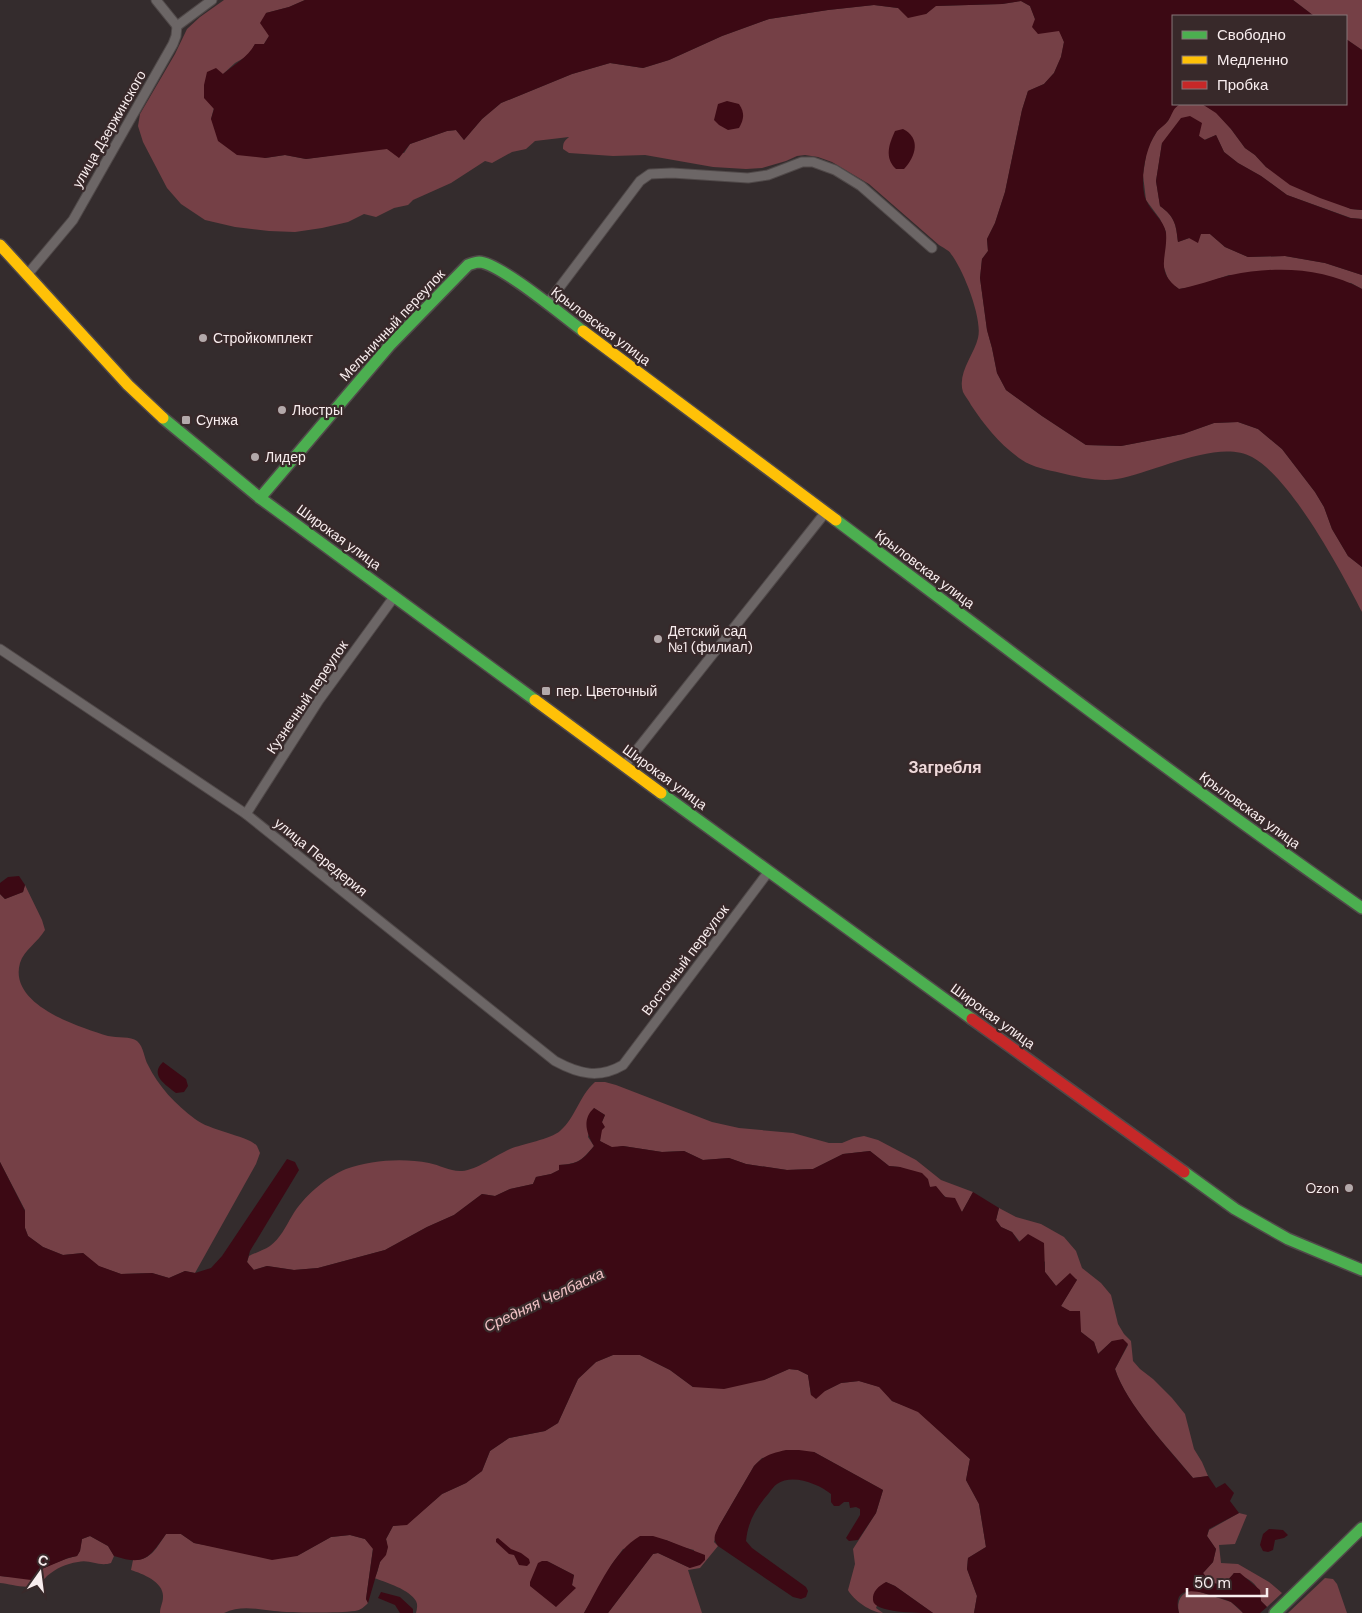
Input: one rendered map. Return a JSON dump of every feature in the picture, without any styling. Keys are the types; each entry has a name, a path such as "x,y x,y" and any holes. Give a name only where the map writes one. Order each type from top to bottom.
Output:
{"street":[{"path":"156,0 177,26 212,0"},
{"name":"улица Дзержинского","path":"27,275 73,220 173,44 177,26"},
{"path":"547,304 640,182 650,174 672,173 748,178 768,175 802,162 813,162 835,170 861,186 932,248"},
{"name":"Широкая улица","path":"0,245 153,410 260,498 624,766 1235,1209 1288,1239 1362,1270"},
{"name":"Крыловская улица","path":"468,266 479,262 500,270 1299,864 1362,908"},
{"name":"Мельничный переулок","path":"260,498 390,345 468,266"},
{"path":"624,766 825,513"},
{"name":"Кузнечный переулок","path":"246,814 319,700 394,596"},
{"name":"улица Передерия","path":"0,649 246,814 556,1061 567,1067 591,1074 611,1072 623,1065"},
{"name":"Восточный переулок","path":"623,1065 769,871"},
{"path":"1279,1609 1362,1528"}],"shaded area":[{"path":"224,0 305,0 289,7 266,13 269,36 264,44 255,44 249,55 235,63 223,74 211,119 265,158 285,155 306,159 378,149 404,153 410,144 447,131 456,130 464,140 482,119 501,103 572,74 610,63 643,68 669,60 722,36 769,19 874,5 926,14 935,6 1002,4 1021,1 1030,6 1035,19 1060,31 1064,42 1061,57 1054,73 1044,84 1028,91 1022,110 1005,192 995,223 987,239 988,251 982,259 980,278 987,330 997,373 1006,390 1086,445 1121,446 1183,434 1214,423 1238,422 1258,429 1282,449 1315,492 1324,507 1332,529 1348,556 1362,567 1362,612 1328,550 1298,504 1283,484 1267,468 1252,457 1238,452 1204,454 1132,476 1103,480 1040,468 1014,454 987,428 963,392 962,378 976,344 979,330 971,294 956,261 949,251 939,245 869,184 832,162 818,157 797,156 762,168 713,167 645,155 613,156 569,153 563,149 563,145 569,137 535,141 526,149 512,152 492,163 485,161 451,183 413,200 408,205 394,208 376,217 364,214 348,222 295,232 235,227 205,220 181,204 167,188 143,142 138,126 140,114 175,54 187,29"},
{"path":"1293,0 1362,0 1362,50 1347,40 1347,15 1313,15"},
{"path":"1179,105 1204,105 1216,112 1245,148 1255,155 1266,167 1351,209 1362,210 1362,219 1351,218 1287,195 1224,152 1216,135 1204,140 1199,136 1162,143 1156,181 1160,206 1174,221 1178,242 1201,234 1210,234 1225,247 1248,257 1285,256 1325,263 1362,275 1362,289 1351,283 1229,275 1197,286 1179,289 1169,282 1162,262 1166,232 1160,219 1146,200 1143,175 1147,149 1157,131 1168,121 1173,109"},
{"path":"25,885 45,930 20,963 19,978 25,991 35,1002 64,1020 108,1036 137,1041 152,1073 168,1095 181,1108 195,1119 210,1127 253,1142 260,1153 256,1164 195,1273 185,1271 169,1278 152,1273 121,1274 98,1266 83,1253 63,1255 43,1247 28,1236 25,1228 25,1210 0,1162 0,894 5,899 23,892"},
{"path":"595,1082 616,1085 712,1122 739,1128 793,1133 829,1143 842,1143 864,1136 878,1140 916,1160 941,1180 973,1192 962,1212 946,1197 900,1167 889,1166 870,1151 843,1154 813,1169 787,1170 746,1164 729,1158 703,1160 684,1151 662,1152 623,1146 612,1148 600,1141 602,1122 605,1115 594,1108 588,1137 594,1146 579,1160 571,1164 559,1165 559,1170 551,1174 536,1177 533,1184 510,1189 495,1196 482,1194 454,1215 427,1227 385,1250 318,1268 294,1270 267,1266 253,1270 247,1262 249,1256 274,1243 303,1201 330,1177 356,1166 398,1160 419,1161 458,1171 474,1168 510,1149 556,1134 570,1119 585,1094"},
{"path":"999,1208 1016,1217 1041,1224 1064,1237 1076,1251 1082,1268 1101,1283 1111,1295 1118,1324 1131,1341 1133,1361 1172,1398 1185,1414 1194,1449 1208,1476 1193,1478 1138,1412 1115,1369 1128,1345 1112,1341 1098,1354 1094,1342 1081,1332 1069,1311 1061,1306 1077,1279 1056,1286 1045,1272 1045,1262 1020,1242 1012,1232 1001,1227 996,1220"},
{"path":"613,1355 640,1355 670,1370 693,1387 764,1380 789,1369 798,1370 808,1375 811,1395 841,1383 859,1381 880,1387 892,1401 918,1411 970,1459 966,1480 979,1504 986,1547 968,1558 967,1569 977,1596 974,1613 933,1613 895,1586 886,1582 876,1608 883,1613 868,1608 850,1594 848,1590 855,1564 853,1549 876,1513 883,1490 814,1452 762,1458 754,1466 719,1526 714,1542 718,1546 700,1568 688,1570 702,1613 608,1613 653,1554 658,1553 690,1568 694,1550 666,1540 623,1549 612,1564 584,1613 416,1613 417,1602 409,1593 374,1578 386,1552 386,1539 393,1526 407,1524 442,1494 466,1483 482,1471 490,1451 509,1438 545,1431 558,1423 578,1379 596,1362","holes":["547,1561 574,1575 572,1585"]},
{"path":"1239,1513 1247,1515 1235,1544 1219,1545 1221,1563 1238,1564 1269,1582 1282,1593 1267,1607 1261,1601 1256,1586 1245,1577 1234,1573 1226,1581 1218,1584 1211,1581 1203,1573 1213,1562 1216,1549 1207,1536 1209,1530"},
{"path":"166,1534 181,1534 194,1543 233,1550 297,1556 331,1537 350,1535 365,1539 373,1548 366,1599 368,1603 357,1611 338,1612 292,1612 249,1608 236,1609 224,1613 160,1613 163,1597 160,1587 152,1579 131,1570 133,1560 149,1556"},
{"path":"90,1536 108,1546 114,1556 111,1563 102,1564 82,1561 69,1564 54,1571 40,1583 29,1587 0,1583 0,1576 20,1576 77,1556 82,1539"},
{"path":"1325,1578 1333,1579 1337,1584 1347,1613 1288,1613"},
{"path":"1194,1590 1231,1602 1243,1613 1179,1613 1178,1605 1180,1598"}],"water":[{"path":"305,0 1293,0 1313,15 1172,15 1172,105 1179,105 1152,140 1144,166 1144,193 1148,204 1165,228 1164,270 1171,282 1179,289 1247,272 1298,270 1331,276 1362,289 1362,567 1348,556 1332,529 1324,507 1315,492 1282,449 1258,429 1238,422 1214,423 1183,434 1121,446 1086,445 1006,390 997,373 987,330 980,278 982,259 988,251 987,239 995,223 1005,192 1022,110 1028,91 1044,84 1054,73 1061,57 1064,42 1059,31 1038,34 1032,27 1035,19 1030,6 1021,1 1002,4 936,6 926,14 908,18 898,8 874,5 769,19 722,36 669,60 643,68 610,63 572,74 501,103 482,119 464,140 456,130 447,131 410,144 399,158 387,149 306,159 285,155 265,158 237,155 218,141 211,119 214,109 204,98 207,72 216,68 223,74 245,57 255,44 264,44 269,36 260,23 266,13 289,7"},
{"path":"1347,40 1362,50 1362,210 1351,209 1290,185 1245,148 1216,113 1204,105 1347,105"},
{"path":"727,101 739,104 741,107 743,116 739,128 728,130 714,120 718,104"},
{"path":"1190,116 1202,123 1199,136 1205,140 1216,135 1224,152 1287,195 1350,218 1362,219 1362,275 1325,263 1285,256 1248,257 1225,247 1210,234 1201,234 1198,243 1189,238 1178,242 1174,221 1160,206 1156,181 1162,143 1181,118"},
{"path":"903,129 912,137 915,148 911,159 904,169 896,169 890,160 889,151 895,131"},
{"path":"19,876 25,885 23,892 5,899 0,894 0,883 8,877"},
{"path":"163,1062 186,1079 188,1086 184,1092 176,1093 160,1079 158,1071"},
{"name":"Средняя Челбаска","path":"594,1108 605,1115 602,1122 605,1127 602,1130 600,1141 612,1147 623,1146 662,1152 684,1151 703,1160 729,1158 746,1164 787,1170 813,1169 843,1154 870,1151 889,1166 922,1173 928,1179 930,1187 936,1186 945,1197 955,1198 962,1212 973,1192 999,1208 996,1220 1001,1227 1012,1232 1019,1242 1028,1234 1044,1243 1045,1272 1056,1286 1070,1273 1077,1280 1061,1306 1070,1311 1080,1311 1081,1332 1094,1342 1098,1354 1112,1341 1123,1339 1128,1344 1115,1369 1128,1397 1161,1440 1193,1478 1208,1476 1216,1488 1225,1483 1234,1493 1230,1501 1239,1513 1209,1529 1207,1536 1216,1549 1213,1562 1203,1573 1211,1581 1218,1584 1226,1581 1234,1573 1240,1573 1260,1590 1261,1601 1267,1607 1260,1613 1243,1613 1231,1602 1202,1593 1188,1592 1183,1593 1179,1597 1179,1613 974,1613 977,1596 967,1569 968,1558 986,1547 979,1504 966,1480 970,1459 918,1412 892,1401 879,1387 859,1381 841,1383 825,1391 816,1399 811,1395 808,1375 798,1370 789,1369 764,1380 724,1389 693,1387 670,1370 640,1355 613,1355 596,1362 578,1379 558,1423 545,1431 509,1438 490,1451 482,1471 466,1483 442,1494 407,1525 393,1526 386,1539 388,1547 386,1555 380,1562 368,1603 366,1599 373,1549 365,1539 350,1535 331,1537 297,1556 272,1560 194,1543 181,1534 166,1534 155,1549 145,1558 140,1560 124,1559 114,1556 108,1546 90,1536 82,1539 77,1556 42,1569 41,1576 31,1580 0,1576 0,1162 25,1211 25,1228 28,1236 43,1247 63,1255 83,1253 99,1266 121,1274 152,1273 169,1278 185,1271 195,1273 211,1268 222,1256 287,1159 295,1162 299,1170 250,1251 247,1262 254,1270 267,1266 294,1270 318,1268 385,1250 427,1227 454,1215 482,1194 495,1196 510,1189 533,1184 536,1177 559,1170 559,1165 579,1161 594,1146 586,1126 590,1112"},
{"path":"786,1450 814,1452 883,1490 876,1513 858,1540 849,1541 846,1538 860,1515 860,1509 856,1507 850,1508 849,1502 834,1506 831,1502 831,1494 805,1481 790,1480 777,1484 760,1504 753,1515 746,1541 752,1548 806,1587 808,1591 806,1597 801,1599 793,1597 718,1546 715,1539 719,1526 754,1466 768,1455"},
{"path":"1269,1529 1283,1530 1288,1535 1275,1540 1273,1550 1268,1552 1263,1551 1260,1545 1263,1534"},
{"path":"640,1536 653,1536 666,1540 705,1555 705,1560 700,1565 690,1568 658,1553 653,1554 608,1613 584,1613 614,1561 630,1543"},
{"path":"498,1538 511,1549 529,1559 530,1563 527,1566 519,1565 514,1555 509,1554 496,1542"},
{"path":"547,1561 574,1575 572,1585 576,1588 556,1607 530,1586 538,1563"},
{"path":"886,1582 895,1586 933,1613 880,1608 875,1604 873,1597 875,1591"},
{"path":"381,1592 400,1597 413,1609 413,1613 400,1613 395,1605 378,1598"}],"traffic: fast":[{"path":"260,498 390,345 468,265 479,262 501,271 516,280 583,331"},
{"path":"163,418 260,498 535,700"},
{"path":"836,520 1163,765 1362,908"},
{"path":"661,793 972,1019"},
{"path":"1184,1172 1235,1209 1288,1239 1362,1270"},
{"path":"1275,1613 1362,1528"}],"traffic: slow":[{"path":"0,245 128,385 163,418"},
{"path":"583,331 836,520"},
{"path":"535,700 661,793"}],"traffic: jam":[{"path":"972,1019 1184,1172"}],"place":[{"name":"Стройкомплект","path":"203,338"},
{"name":"Люстры","path":"282,410"},
{"name":"Сунжа","path":"186,420"},
{"name":"Лидер","path":"255,457"},
{"name":"Детский сад №1 (филиал)","path":"658,639"},
{"name":"пер. Цветочный","path":"546,691"},
{"name":"Ozon","path":"1349,1188"}],"district":[{"name":"Загребля","path":"945,767"}]}
